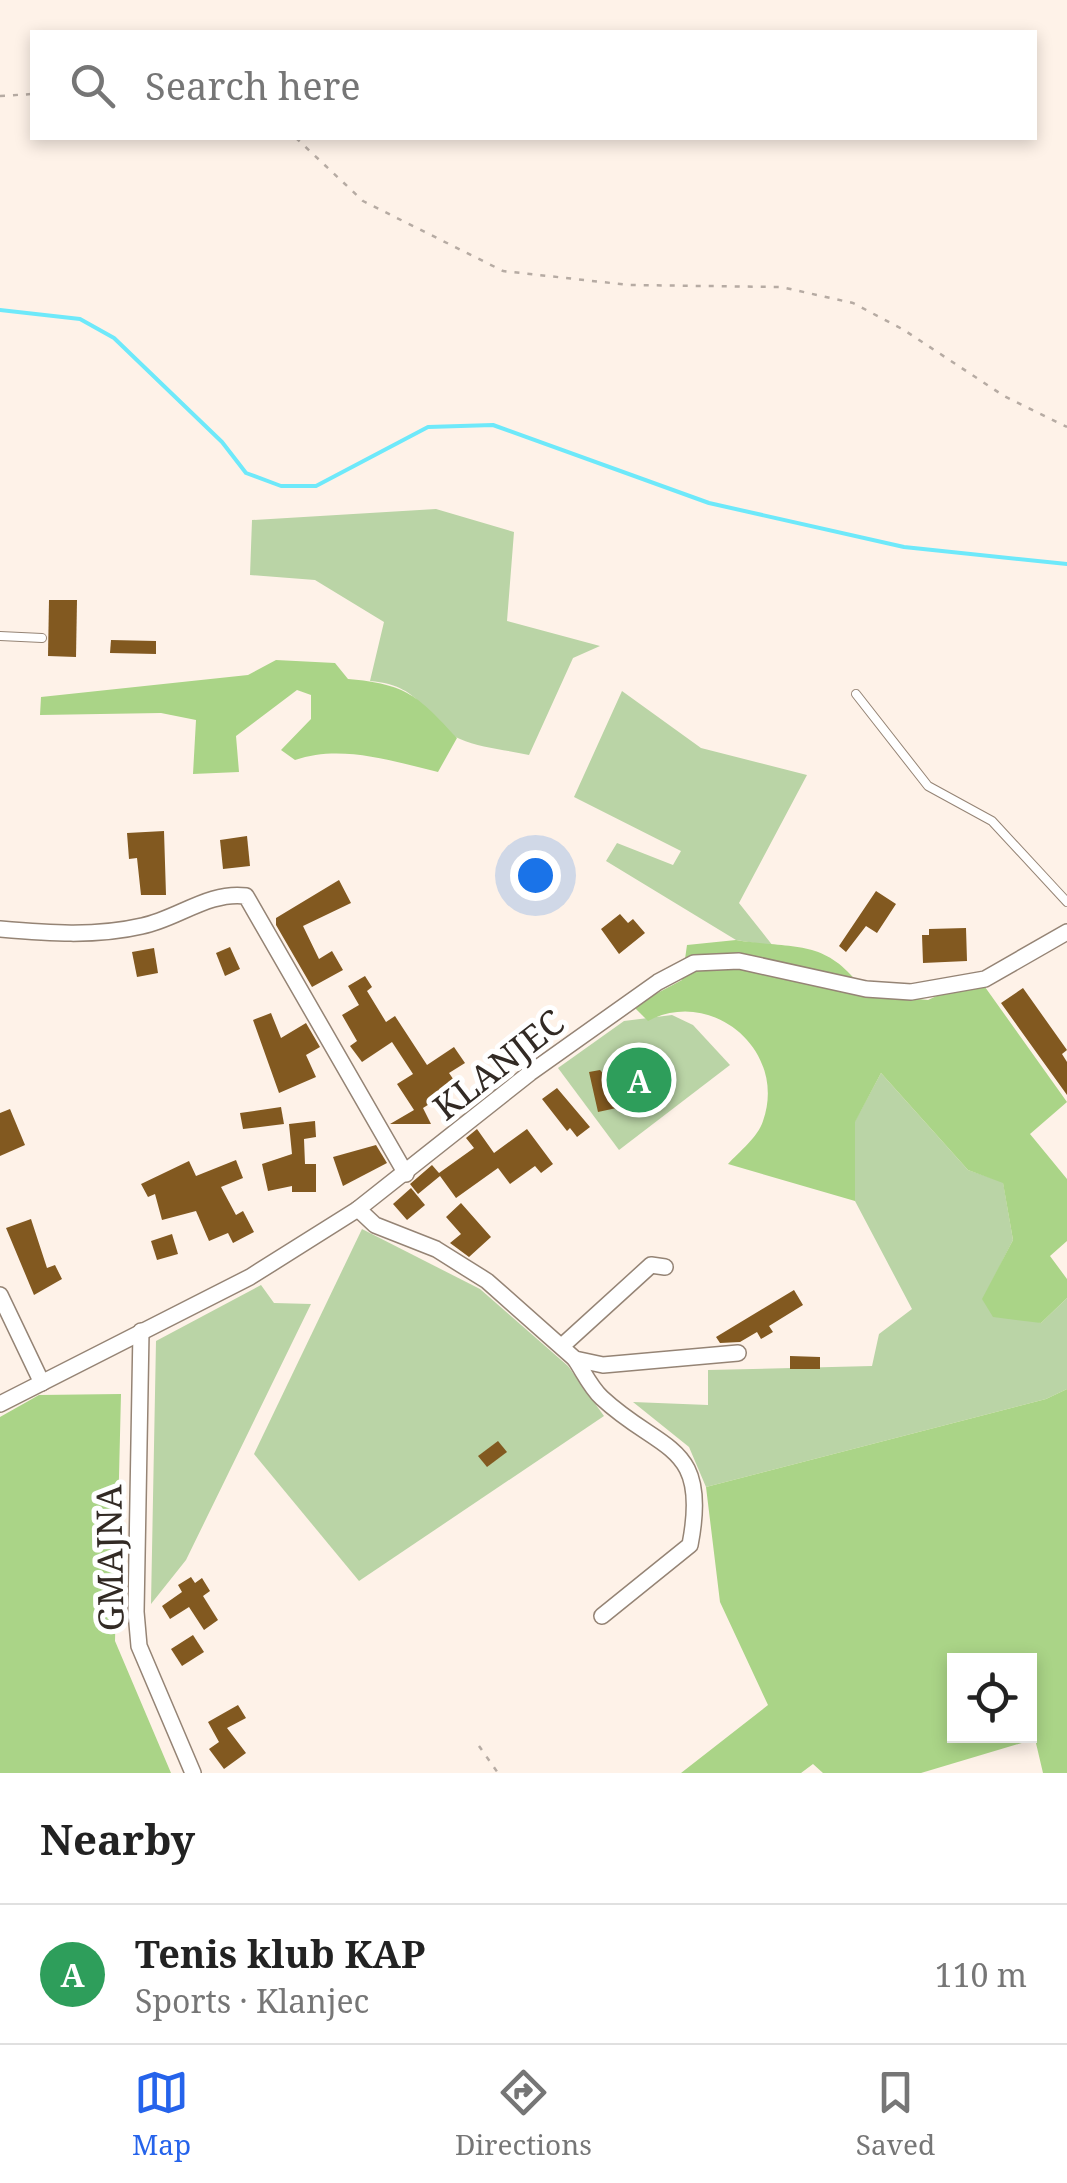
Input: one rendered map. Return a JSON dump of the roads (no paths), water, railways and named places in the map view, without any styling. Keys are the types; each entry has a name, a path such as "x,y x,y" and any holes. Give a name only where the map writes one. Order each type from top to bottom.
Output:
{"street":[{"path":"0,929 92,933 140,927 228,893 246,896 406,1174"},
{"name":"KLANJEC","path":"0,1404 250,1277 358,1210 530,1073 658,982 694,963 739,961 866,988 911,992 985,979 1067,932"},
{"path":"358,1210 375,1224 436,1250 487,1281 575,1359 600,1397 670,1446 685,1462 694,1486 690,1544 602,1616"},
{"path":"562,1346 651,1265 664,1267"},
{"path":"0,1295 42,1383"},
{"name":"GMAJNA","path":"141,1332 136,1612 139,1646 193,1773"},
{"path":"575,1359 603,1365 738,1353"}],"lane":[{"path":"0,636 42,638"},
{"path":"856,694 928,786 992,820 1067,902"}],"waterway":[{"path":"0,310 80,319 114,338 222,442 246,473 281,486 316,486 428,427 493,425 709,503 904,547 1067,564"}],"place":[{"name":"Tenis klub KAP","path":"639,1080"}]}
